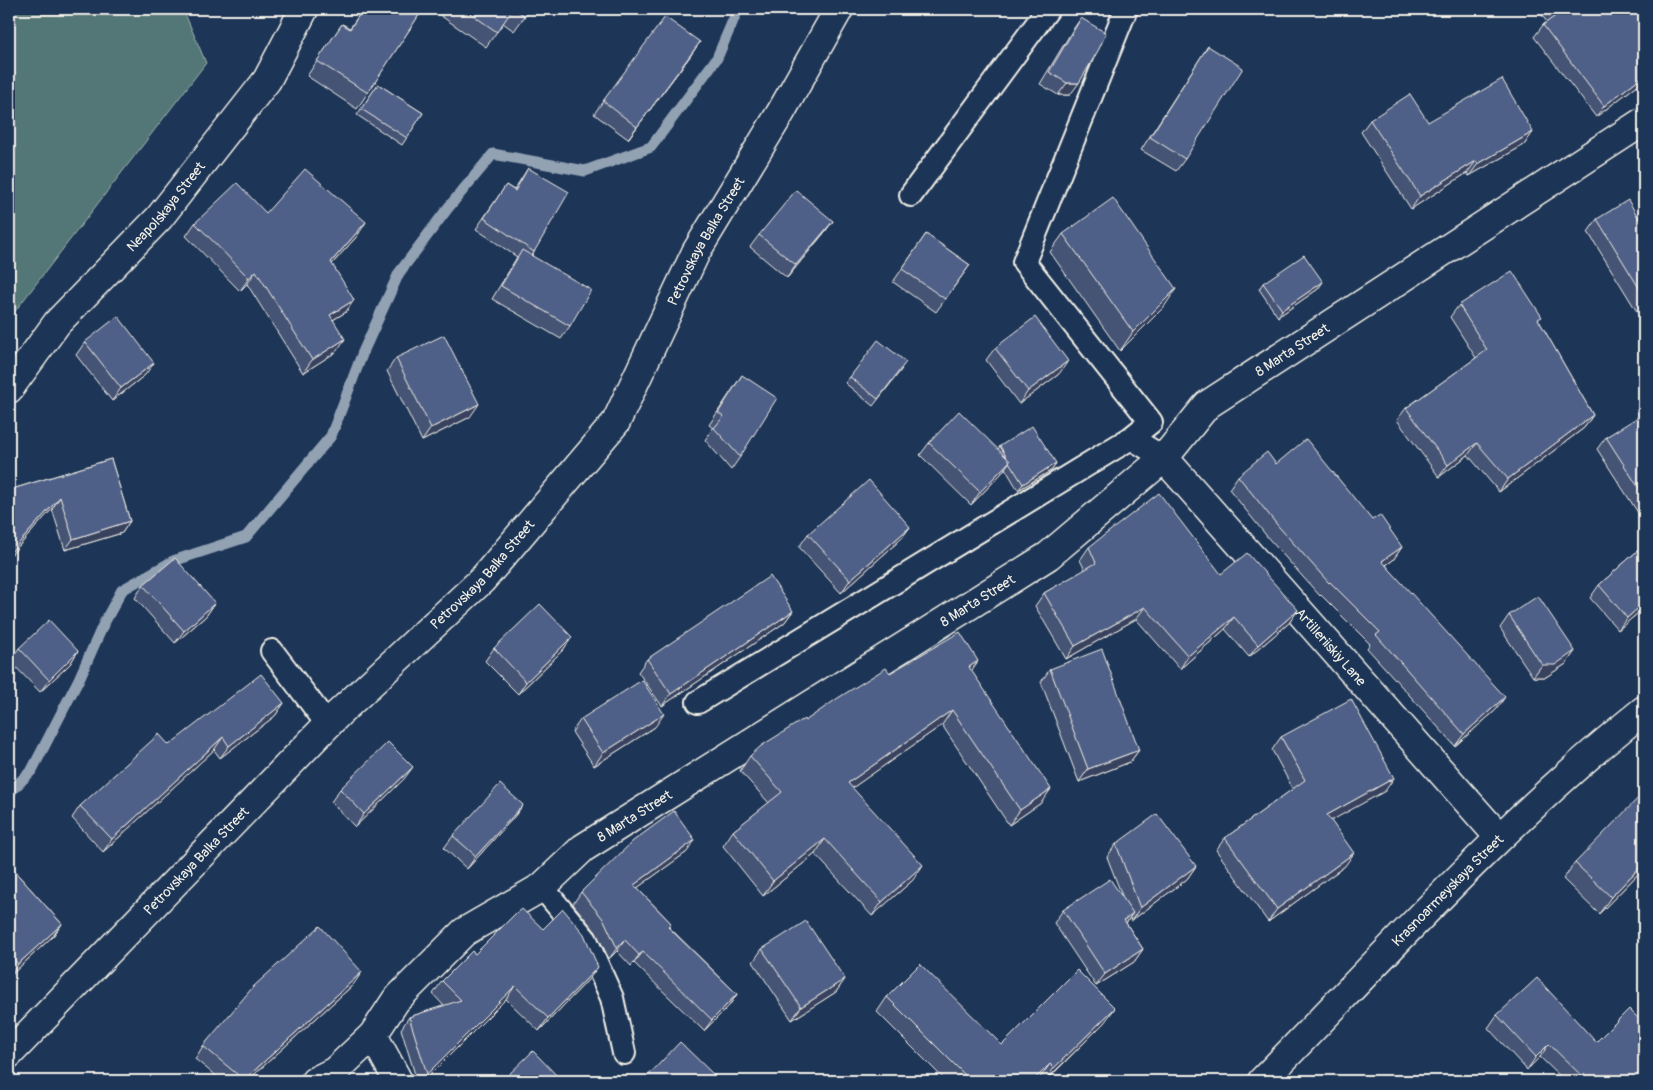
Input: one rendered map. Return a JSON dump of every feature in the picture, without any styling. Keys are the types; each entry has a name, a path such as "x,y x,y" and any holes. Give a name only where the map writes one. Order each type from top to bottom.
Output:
{"street":[{"name":"Neapolskaya Street","path":"9,389 57,323 159,218 267,80 304,9"},
{"name":"Petrovskaya Balka Street","path":"9,1054 328,725 482,580 616,422 696,252 781,112 839,9"},
{"name":"8 Marta Street","path":"315,1081 335,1071 373,1035 396,1000 464,932 542,887 583,848 1048,556 1164,458 1207,405 1644,121"},
{"name":"Artilleriiskiy Lane","path":"1164,458 1499,837"},
{"name":"Krasnoarmeyskaya Street","path":"1262,1081 1499,837 1553,786 1644,710"},
{"path":"373,1035 398,1081"}],"lane":[{"path":"911,195 1048,9"},
{"path":"698,702 1131,438 1151,422 1024,262 1126,9"},
{"path":"1131,438 1164,458"},
{"path":"272,651 328,725"},
{"path":"542,887 586,940 612,998 624,1053"}],"green space":[{"path":"9,9 183,9 206,63 9,319"}],"building":[{"path":"363,9 423,9 368,93 317,61 342,24 350,29"},
{"path":"464,9 513,9 497,32"},
{"path":"514,9 530,9 525,16"},
{"path":"1554,9 1644,9 1644,75 1604,106 1543,25 1558,14"},
{"path":"665,17 700,42 637,127 603,101"},
{"path":"1081,18 1106,33 1079,83 1067,83 1049,72"},
{"path":"1208,46 1243,68 1185,159 1150,137"},
{"path":"1502,79 1533,132 1478,164 1476,161 1420,196 1370,120 1410,94 1428,122"},
{"path":"378,84 423,113 407,138 361,109"},
{"path":"528,168 569,192 534,252 484,218 506,185 515,191"},
{"path":"305,169 366,222 331,262 354,300 330,315 345,339 312,360 256,271 249,278 195,223 237,183 266,213"},
{"path":"796,190 833,221 796,265 759,235"},
{"path":"1113,198 1176,289 1133,332 1063,234"},
{"path":"1628,200 1644,227 1644,296 1597,219"},
{"path":"926,234 970,265 945,299 902,269"},
{"path":"522,250 591,290 570,326 501,286"},
{"path":"1304,255 1323,282 1282,310 1263,283"},
{"path":"1512,271 1542,317 1538,319 1593,415 1508,479 1477,443 1448,465 1406,408 1487,350 1459,305"},
{"path":"118,316 154,363 121,388 85,342"},
{"path":"1035,317 1068,361 1028,391 995,348"},
{"path":"444,335 479,404 431,428 396,358"},
{"path":"878,340 906,362 878,399 850,377"},
{"path":"742,375 777,398 740,457 714,428 724,416 718,413"},
{"path":"959,411 1010,461 980,492 929,443"},
{"path":"1643,414 1644,416 1644,496 1606,437"},
{"path":"1032,426 1056,463 1023,484 1000,446"},
{"path":"1306,439 1372,520 1380,515 1402,547 1382,561 1505,697 1464,734 1376,635 1380,632 1329,583 1278,526 1238,476 1267,452 1276,464"},
{"path":"111,459 130,521 73,539 60,497 11,552 9,551 9,490"},
{"path":"869,480 910,527 850,580 808,534"},
{"path":"1159,493 1221,574 1247,553 1298,610 1258,645 1234,617 1188,656 1145,607 1075,646 1044,593 1096,563 1089,547"},
{"path":"1644,545 1644,603 1627,618 1599,585"},
{"path":"175,558 215,603 184,631 143,585"},
{"path":"770,576 793,611 671,694 647,659"},
{"path":"1538,596 1575,651 1555,665 1542,665 1509,615"},
{"path":"540,604 572,637 526,682 494,648"},
{"path":"49,620 78,651 49,680 19,648"},
{"path":"960,632 978,661 969,667 1051,789 1020,810 952,710 848,783 923,865 882,902 825,839 773,881 733,831 782,792 750,756 761,746 804,719 805,721 886,668 890,673"},
{"path":"1102,649 1139,750 1088,769 1050,669"},
{"path":"261,674 284,703 229,746 223,737 112,839 80,806 159,734 169,745"},
{"path":"642,680 664,714 603,753 581,719"},
{"path":"1351,699 1394,778 1327,815 1354,853 1277,909 1225,838 1305,780 1281,737"},
{"path":"388,742 413,767 364,814 340,789"},
{"path":"500,784 523,805 476,856 453,836"},
{"path":"1644,792 1644,863 1611,897 1575,863"},
{"path":"674,811 695,840 634,885 671,923 668,927 737,994 712,1020 643,952 639,955 625,940 617,948 604,920 581,892 633,841"},
{"path":"1157,814 1196,866 1140,908 1116,844"},
{"path":"9,865 62,924 18,964 9,954"},
{"path":"1110,879 1133,913 1124,920 1143,949 1105,974 1063,910"},
{"path":"522,909 543,929 563,909 584,934 598,967 548,1018 515,986 427,1074 409,1017 461,1000 442,981 472,951 475,954"},
{"path":"806,921 845,979 801,1007 762,949"},
{"path":"320,926 362,972 244,1080 203,1046 253,987"},
{"path":"920,964 1002,1045 1077,970 1115,1008 1054,1068 1050,1064 1033,1081 962,1081 967,1077 887,997"},
{"path":"1537,978 1596,1042 1629,1009 1644,1024 1644,1081 1587,1081 1549,1044 1536,1057 1497,1015"},
{"path":"680,1042 716,1077 712,1081 643,1081"},
{"path":"533,1051 562,1081 502,1081"}],"waterway":[{"path":"9,793 32,770 122,590 173,561 246,537 331,436 363,352 399,273 448,208 493,154 585,171 651,147 717,58 738,9"}]}
